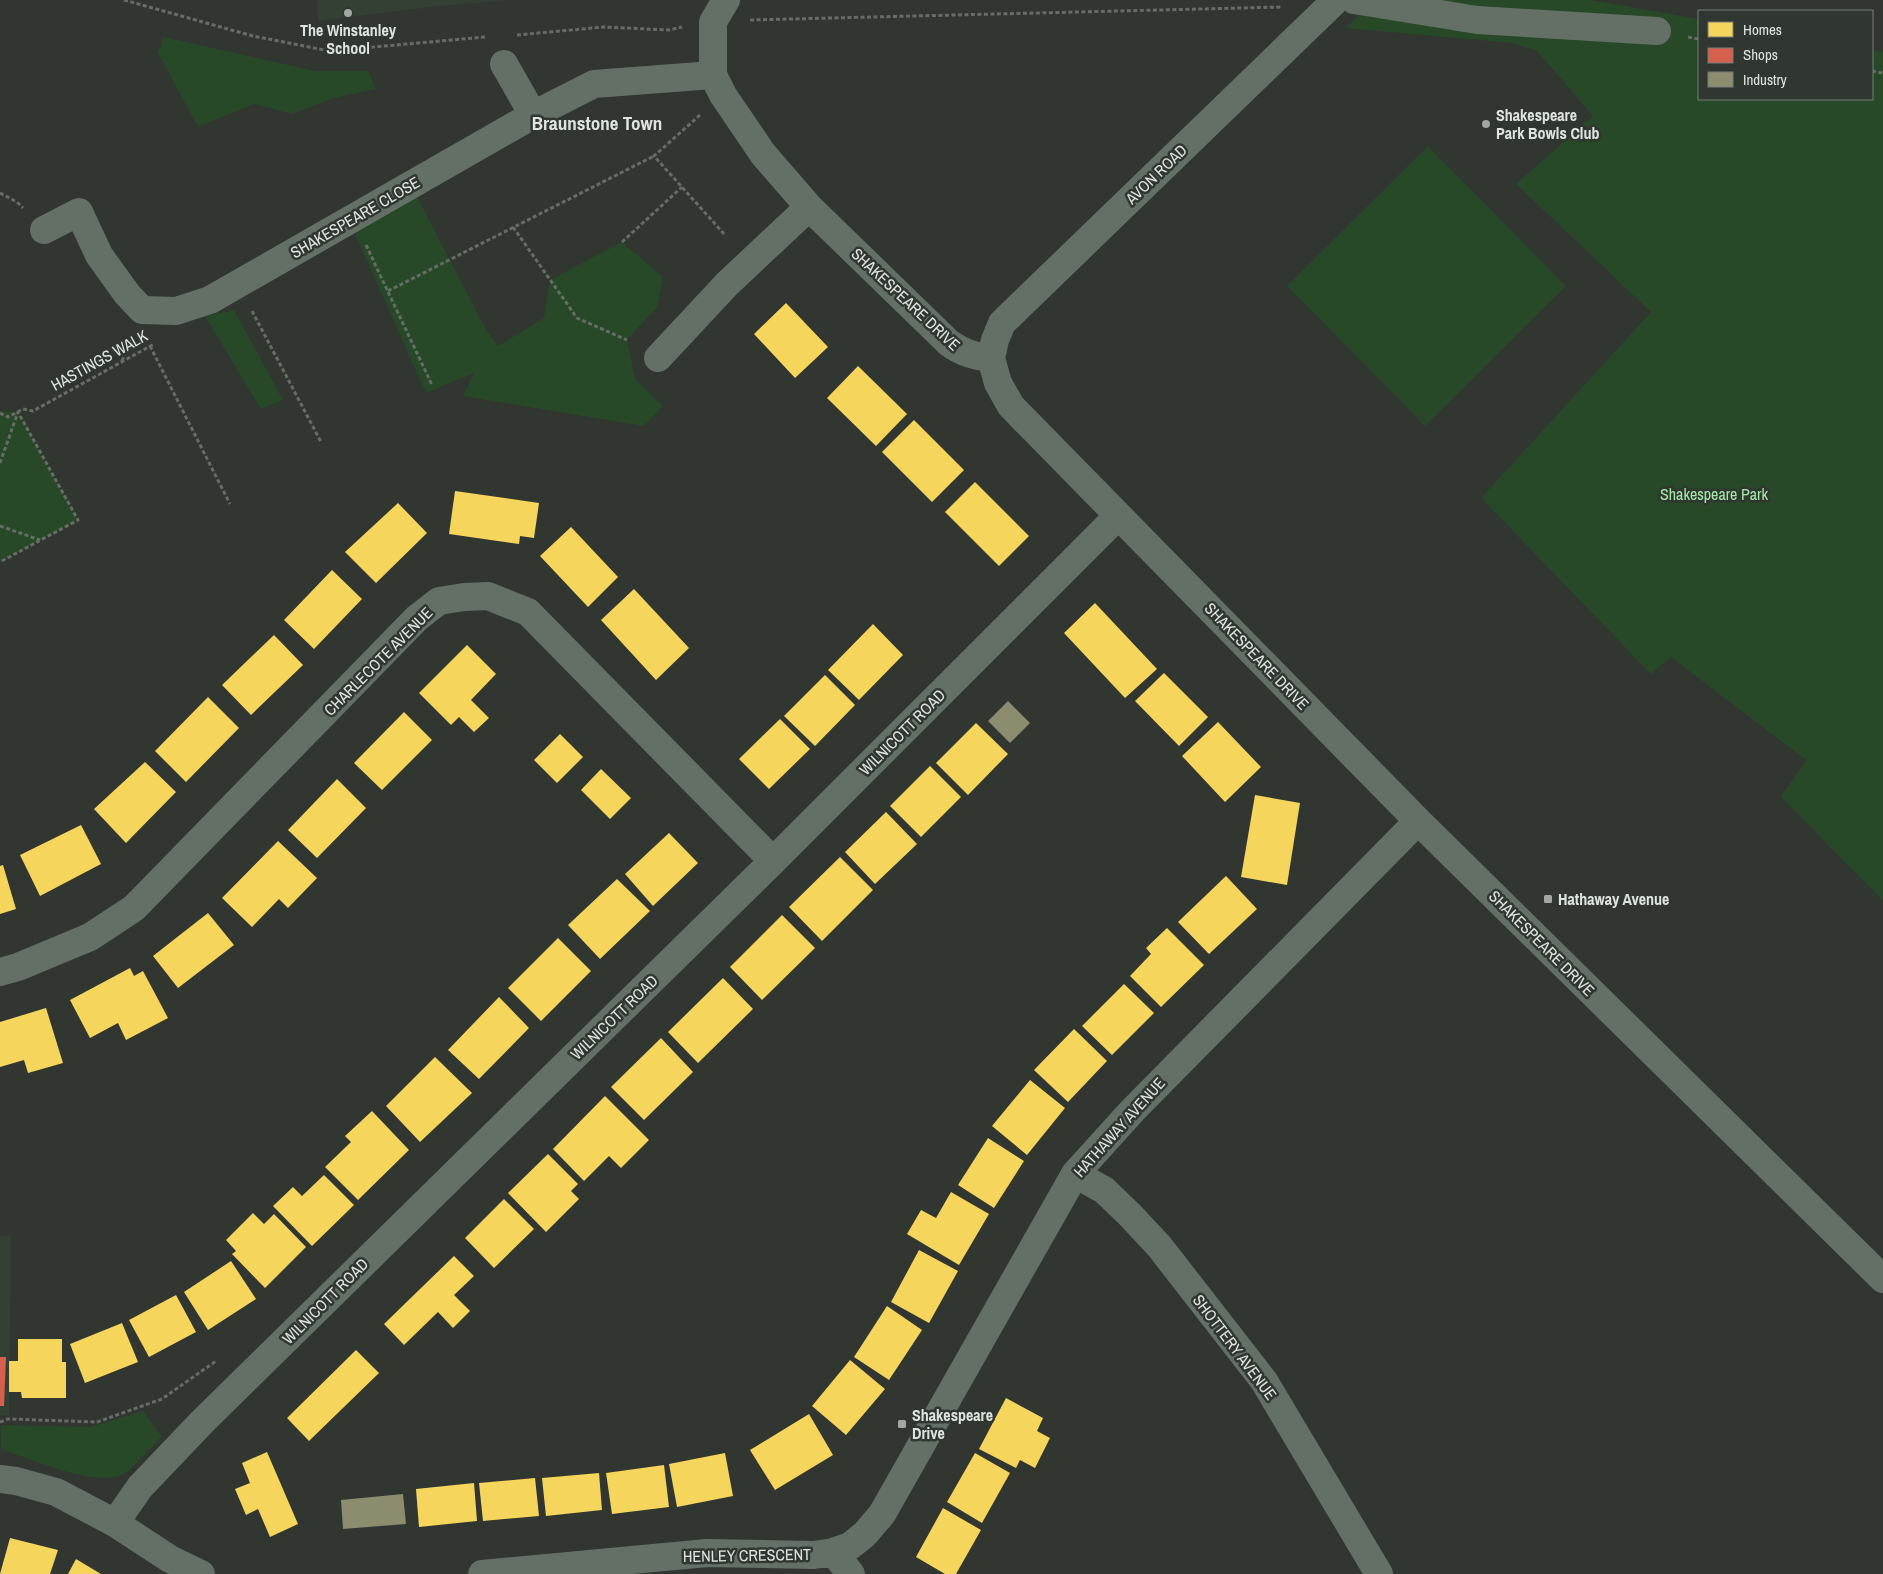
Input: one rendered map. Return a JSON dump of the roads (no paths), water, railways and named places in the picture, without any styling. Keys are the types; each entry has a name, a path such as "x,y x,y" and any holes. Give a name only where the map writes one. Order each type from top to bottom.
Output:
{"street":[{"path":"1341,1 1477,20 1657,31"},
{"name":"AVON ROAD","path":"991,358 994,340 1002,323 1341,1"},
{"path":"718,85 721,8"},
{"path":"504,64 533,115"},
{"name":"SHAKESPEARE CLOSE","path":"44,230 79,212 99,255 127,294 142,310 176,311 210,300 533,115 594,84 718,85"},
{"name":"SHAKESPEARE DRIVE","path":"718,85 763,154 809,207 949,343 971,356 991,358 998,383 1011,406 1418,821 1883,1279"},
{"path":"658,358 727,284 809,207"},
{"name":"WILNICOTT ROAD","path":"115,1523 140,1487 202,1422 773,861 1118,516"},
{"name":"CHARLECOTE AVENUE","path":"0,972 18,967 90,937 134,908 416,618 439,601 464,597 488,596 528,612 773,861"},
{"name":"HATHAWAY AVENUE","path":"834,1552 850,1546 865,1534 882,1514 1075,1174 1132,1111 1418,821"},
{"name":"SHOTTERY AVENUE","path":"1075,1174 1104,1190 1159,1246 1264,1381 1379,1574"},
{"path":"0,1478 56,1492 115,1523 170,1559 201,1574"},
{"name":"HENLEY CRESCENT","path":"482,1574 707,1553 793,1556 834,1552 851,1574"}],"place":[{"name":"The Winstanley School","path":"348,13"},
{"name":"Shakespeare Park Bowls Club","path":"1486,124"},
{"name":"Hathaway Avenue","path":"1548,899"},
{"name":"Shakespeare Drive","path":"902,1424"}],"district":[{"name":"Braunstone Town","path":"597,123"}],"park label":[{"name":"Shakespeare Park","path":"1714,494"}]}
